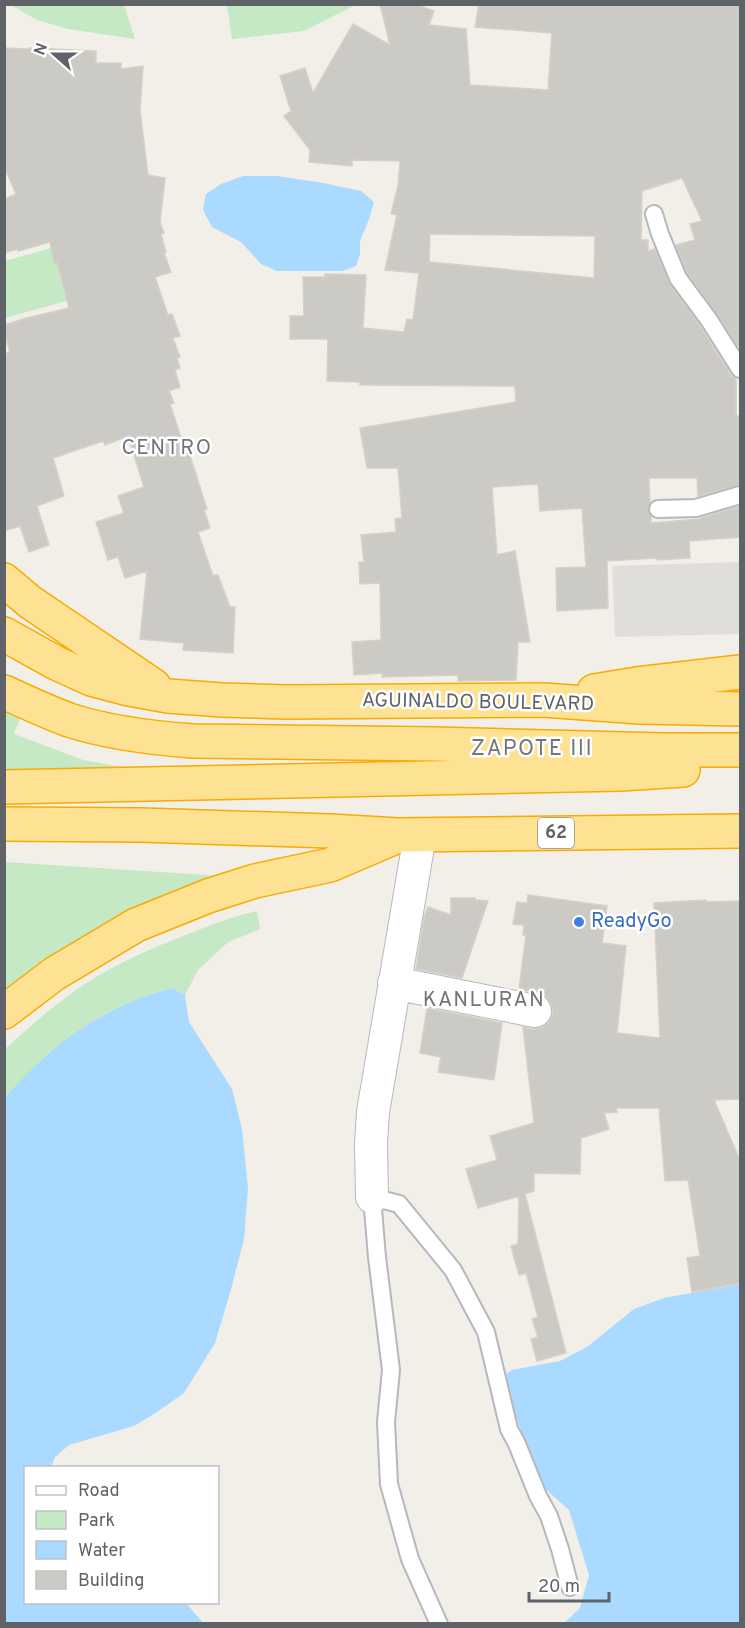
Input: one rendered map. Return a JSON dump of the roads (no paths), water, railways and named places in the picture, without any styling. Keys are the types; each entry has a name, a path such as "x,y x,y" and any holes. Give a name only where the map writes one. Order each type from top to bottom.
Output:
{"highway":[{"path":"4,580 30,602 168,696"},
{"name":"AGUINALDO BOULEVARD","path":"4,634 56,663 91,679 168,696 287,702 544,700 639,707 741,709"},
{"path":"544,700 637,684 741,672"},
{"path":"4,692 70,720 153,738 193,741 741,750"},
{"path":"4,787 620,774 674,771 713,765 741,757"},
{"path":"4,824 141,825 409,835"},
{"name":"62","path":"409,835 732,829"},
{"path":"4,1012 54,974 136,925 208,896 255,882 330,865 409,835"}],"street":[{"path":"372,1197 373,1112 394,982 409,835"},
{"path":"394,982 535,1011"}],"lane":[{"path":"654,214 678,278 741,369"},
{"path":"658,509 696,508 741,495"},
{"path":"438,1622 410,1559 390,1484 386,1422 391,1370 372,1197 399,1204 453,1270 486,1332 509,1429 549,1516 570,1587"}],"water":[{"path":"243,176 277,176 361,191 374,202 360,241 360,254 356,266 343,271 277,271 261,264 241,242 212,227 203,210 206,194 221,184"},
{"path":"172,988 185,995 189,1022 232,1089 242,1129 248,1188 244,1239 215,1343 184,1393 134,1426 69,1445 55,1457 51,1466 24,1466 24,1604 187,1604 203,1623 5,1623 5,1097 42,1059 73,1034 105,1014"},
{"path":"740,1284 740,1623 564,1623 580,1608 589,1575 569,1510 540,1484 502,1377 512,1370 560,1361 587,1347 634,1309 664,1298"}],"place":[{"name":"ReadyGo","path":"579,922"}],"district":[{"name":"CENTRO","path":"167,448"},
{"name":"ZAPOTE III","path":"532,749"},
{"name":"KANLURAN","path":"484,1000"}]}
